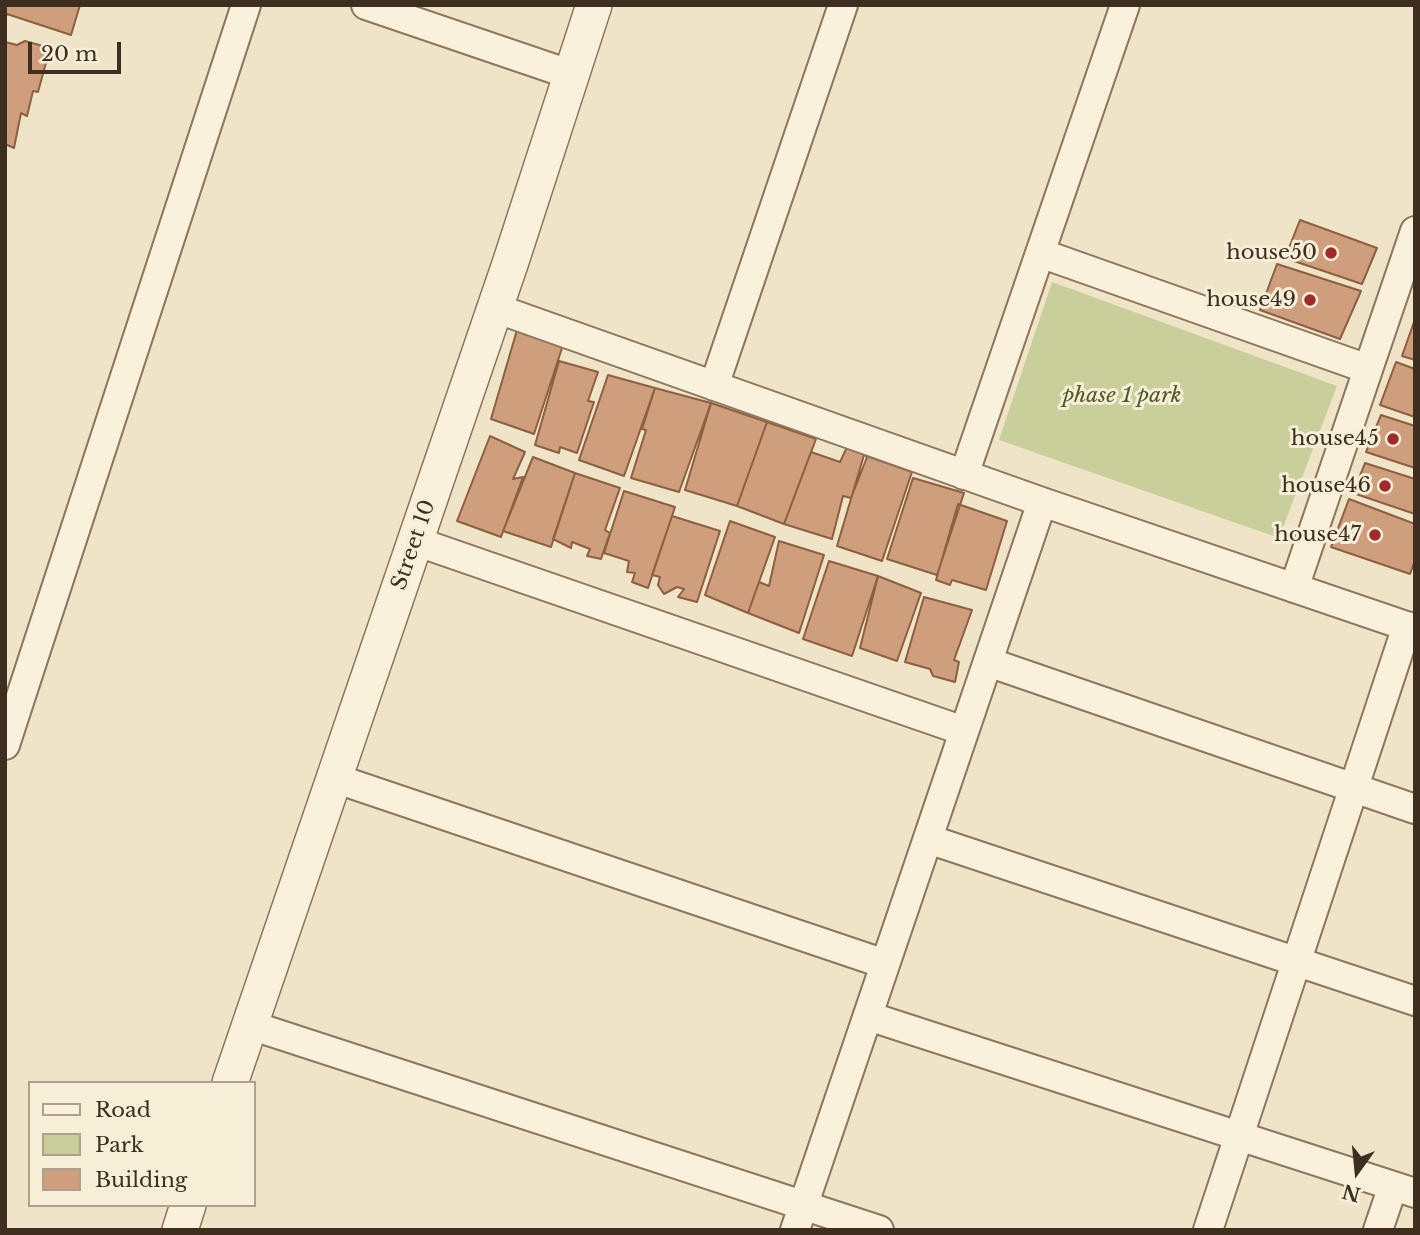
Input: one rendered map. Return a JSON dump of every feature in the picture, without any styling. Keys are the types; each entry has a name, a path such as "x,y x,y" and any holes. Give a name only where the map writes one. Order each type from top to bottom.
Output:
{"street":[{"path":"5,745 246,5"},
{"path":"366,5 572,75"},
{"name":"Street 10","path":"231,1081 495,309 594,5"},
{"path":"714,386 843,5"},
{"path":"964,475 1125,5"},
{"path":"1294,588 1415,231"},
{"path":"1040,253 1368,369"},
{"path":"495,309 964,475 1411,627 1353,788 1208,1230"},
{"path":"799,1218 1042,502"},
{"path":"415,541 964,731"},
{"path":"988,662 1415,809"},
{"path":"334,778 885,964"},
{"path":"928,839 1415,1000"},
{"path":"868,1016 1404,1189 1378,1230"},
{"path":"250,1025 799,1218 879,1230"},
{"path":"180,1230 187,1207"}],"green space":[{"name":"phase 1 park","path":"1052,282 1337,386 1279,538 999,440"}],"building":[{"path":"5,5 80,5 71,35 7,14 5,19"},
{"path":"25,41 50,48 38,92 33,91 27,116 21,113 14,148 5,144 5,42 17,45"},
{"name":"house50","path":"1300,220 1377,248 1362,284 1285,258"},
{"name":"house49","path":"1277,264 1361,291 1340,339 1260,310"},
{"path":"1415,319 1415,360 1402,356"},
{"path":"517,330 563,345 534,434 491,419"},
{"path":"559,361 598,372 588,401 594,402 577,453 560,447 559,453 535,445"},
{"path":"1396,362 1415,369 1415,417 1380,405"},
{"path":"608,375 655,388 624,476 579,460"},
{"path":"655,388 711,403 679,492 631,478 646,430 642,429"},
{"path":"711,403 767,422 737,506 685,490"},
{"name":"house45","path":"1381,415 1415,426 1415,468 1366,452"},
{"path":"767,422 816,439 784,524 737,506"},
{"path":"490,436 525,452 513,479 523,477 501,537 457,521"},
{"path":"848,445 869,452 851,498 843,496 832,539 784,524 811,452 840,462"},
{"path":"864,455 912,472 882,561 837,546"},
{"path":"533,457 575,473 551,547 503,531"},
{"name":"house46","path":"1365,463 1415,479 1415,514 1353,493"},
{"path":"575,473 620,488 605,530 610,533 601,559 587,556 590,549 572,542 571,548 553,539"},
{"path":"913,478 964,493 937,575 887,559"},
{"path":"624,491 675,507 648,588 632,582 635,573 627,572 629,561 604,553"},
{"name":"house47","path":"1349,499 1415,524 1415,560 1410,574 1331,547"},
{"path":"958,504 1007,521 986,590 952,580 950,585 936,580"},
{"path":"672,516 720,531 697,602 678,597 684,589 677,587 664,594 658,585 660,577 652,575"},
{"path":"730,521 775,537 748,613 705,595"},
{"path":"779,541 824,555 799,633 748,613 759,582 769,586"},
{"path":"829,561 878,576 852,656 803,639"},
{"path":"878,576 921,593 897,661 860,648"},
{"path":"924,597 972,610 954,660 959,662 955,682 933,676 930,669 905,662"}],"place":[{"name":"house50","path":"1331,253"},
{"name":"house49","path":"1310,300"},
{"name":"house45","path":"1393,439"},
{"name":"house46","path":"1385,486"},
{"name":"house47","path":"1375,535"}]}
